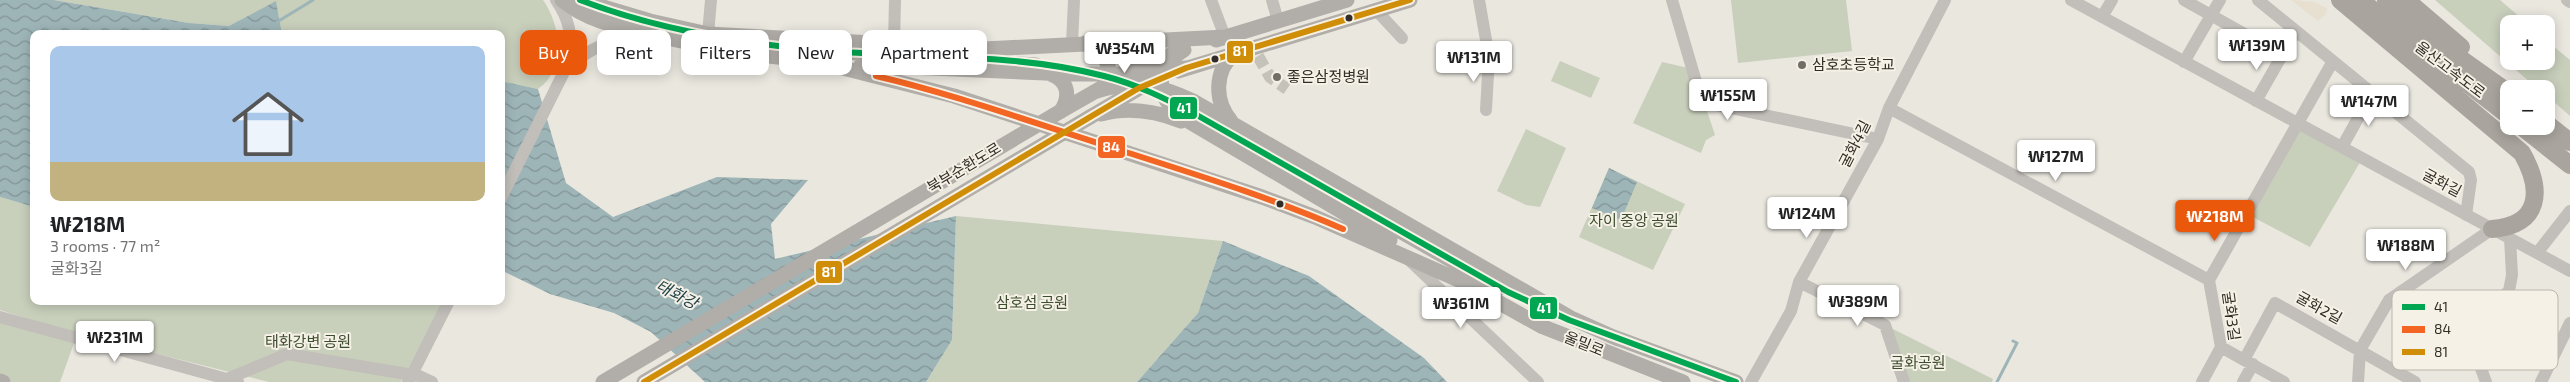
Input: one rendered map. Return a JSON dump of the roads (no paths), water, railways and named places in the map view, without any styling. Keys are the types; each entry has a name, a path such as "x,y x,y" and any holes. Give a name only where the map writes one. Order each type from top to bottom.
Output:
{"highway":[{"path":"2340,0 2522,153 2533,173 2533,204 2521,222 2510,227 2492,229"},
{"name":"울산고속도로","path":"2360,0 2500,108"},
{"name":"울산고속도로","path":"2386,0 2430,37 2500,86"},
{"path":"2406,0 2500,84"},
{"path":"2370,25 2415,56 2491,101"},
{"path":"2555,130 2570,142"},
{"path":"2532,135 2570,165"}],"main road":[{"path":"562,0 578,6 598,21 633,30"},
{"name":"북부순환도로","path":"603,382 1111,81 1148,63 1184,50 1345,0"},
{"name":"북부순환도로","path":"644,382 1090,117 1158,80 1186,68 1235,53 1257,52 1410,0"},
{"path":"578,6 602,7 692,30"},
{"path":"769,37 862,41"},
{"path":"987,49 1225,37"},
{"path":"671,39 731,52 779,57"},
{"path":"769,43 802,48 1046,70 1111,81 1158,80"},
{"path":"1077,43 1093,46 1103,55 1111,81 1104,104 1090,117"},
{"path":"1158,80 1173,58 1184,50"},
{"path":"1234,124 1222,106 1219,87 1225,66 1235,53"},
{"path":"852,63 1046,70 1060,78 1067,89 1066,100 1061,111"},
{"path":"852,70 954,96 1197,175 1315,217 1463,282"},
{"path":"1126,74 1158,80 1548,305 1618,339"},
{"path":"1158,80 1164,99 1187,123"},
{"path":"1090,117 1128,110 1153,113 1187,123 1463,282"},
{"name":"울밀로","path":"1215,126 1469,272 1538,306 1618,339 1736,382"},
{"name":"울밀로","path":"1463,282 1542,326 1683,382"}],"street":[{"path":"556,0 566,14 570,30"},
{"path":"708,30 711,0"},
{"path":"894,30 895,0"},
{"path":"1074,0 1077,43"},
{"path":"1211,0 1225,37"},
{"path":"1272,0 1278,21"},
{"path":"1479,0 1489,57 1486,110"},
{"path":"1672,0 1702,102 1878,139"},
{"name":"굴화4길","path":"1751,382 1791,311 1799,282 1878,139 1889,108 1945,0"},
{"name":"굴화길","path":"2071,0 2570,271"},
{"path":"2102,17 2112,0"},
{"path":"2184,0 2282,55"},
{"path":"2184,62 2220,0"},
{"path":"2258,0 2469,172 2471,180 2466,215"},
{"path":"571,30 571,24 578,6"},
{"path":"1376,10 1402,38"},
{"path":"2256,101 2296,31"},
{"name":"굴화3길","path":"2202,382 2221,346 2209,280 2333,61"},
{"path":"505,190 564,75"},
{"path":"2342,147 2372,93"},
{"path":"1889,108 2209,280"},
{"path":"2537,253 2570,210"},
{"path":"2404,290 2492,229"},
{"path":"2509,290 2512,275 2510,238"},
{"path":"1403,255 1538,382"},
{"path":"1799,282 1885,325 1904,382"},
{"path":"2358,382 2360,350 2392,298"},
{"name":"굴화2길","path":"2243,382 2248,362 2275,303 2392,369"},
{"path":"408,382 447,305"},
{"path":"0,317 232,381 287,354 419,376 432,382"},
{"path":"2558,348 2570,324"},
{"path":"2221,346 2284,382"},
{"name":"굴화2길","path":"2394,370 2415,382"},
{"path":"2482,370 2486,382"},
{"path":"2541,382 2547,370"}],"water":[{"path":"0,0 54,0 189,23 229,26 276,1 281,30 30,30 30,206 0,197"},
{"name":"태화강","path":"505,82 538,89 566,183 613,217 717,177 808,180 771,224 775,259 956,216 952,340 926,382 705,382 651,332 614,313 550,294 505,272"},
{"path":"1609,168 1637,182 1621,220 1592,208"},
{"path":"1223,241 1309,276 1424,358 1447,382 1137,382 1198,313"}],"waterway":[{"path":"277,22 313,0"},
{"path":"1997,382 2017,343 2013,341"}],"tunnel":[{"path":"1258,56 1270,77 1287,89"},
{"path":"1164,98 1215,126"}],"place":[{"name":"삼호초등학교","path":"1802,65"},
{"name":"좋은삼정병원","path":"1277,77"}],"park label":[{"name":"자이 중앙 공원","path":"1634,221"},
{"name":"삼호섬 공원","path":"1032,303"},
{"name":"태화강변 공원","path":"308,342"},
{"name":"굴화공원","path":"1918,363"}]}
